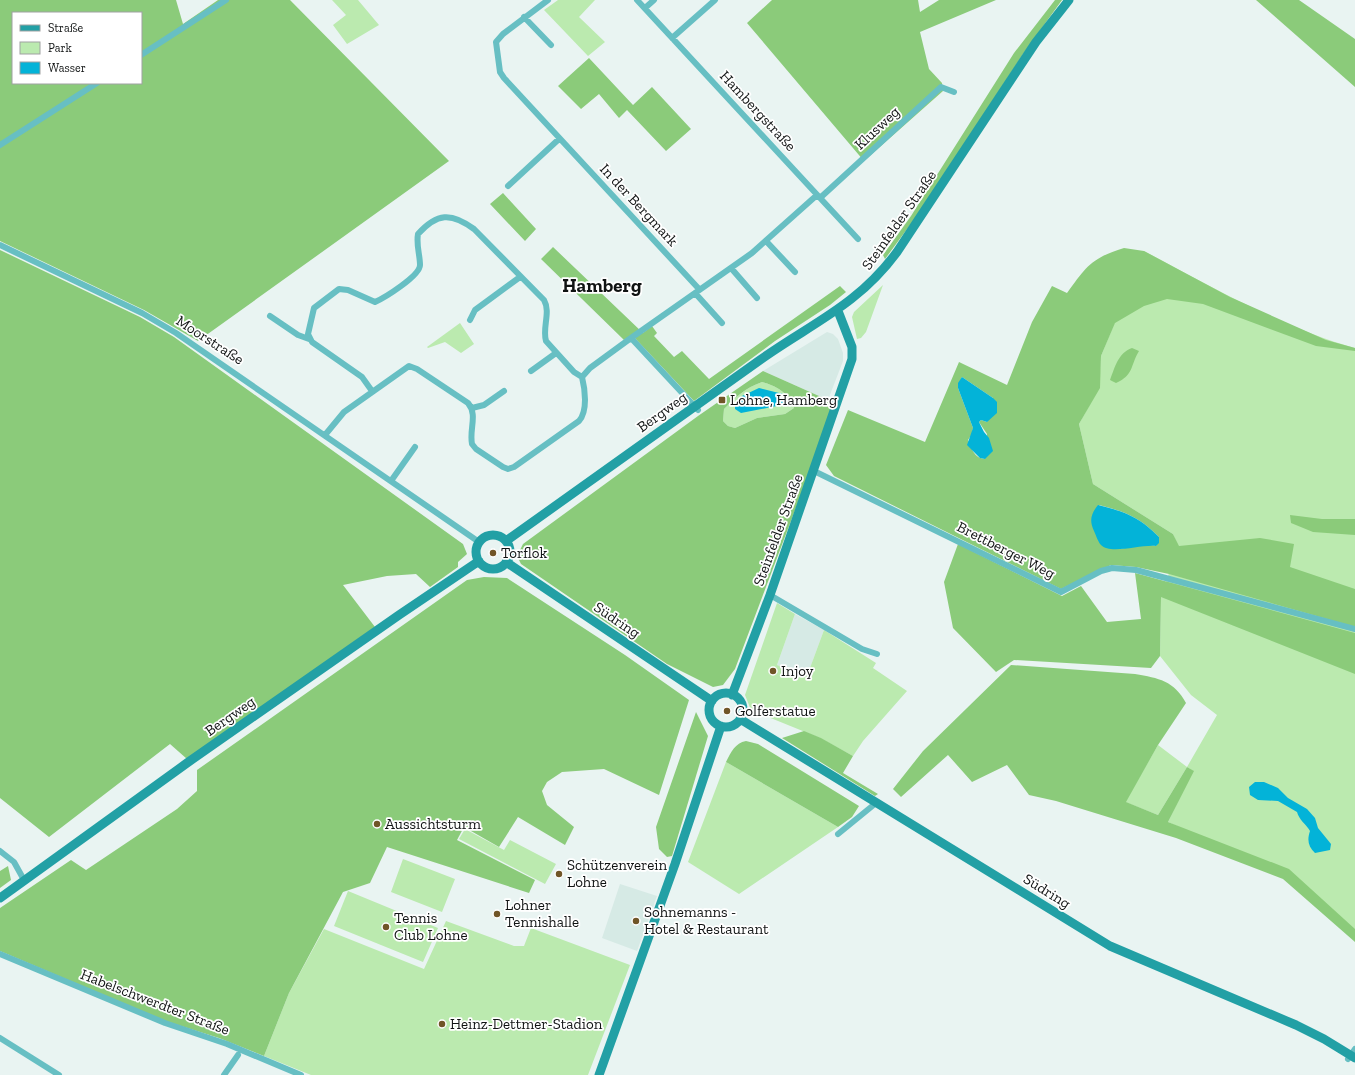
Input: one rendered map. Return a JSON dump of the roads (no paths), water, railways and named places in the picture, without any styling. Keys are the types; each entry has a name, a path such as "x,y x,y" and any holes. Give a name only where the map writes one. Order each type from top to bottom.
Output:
{"main road":[{"name":"Steinfelder Straße","path":"732,695 770,595 852,359 852,347 838,311 861,293 882,272 1036,42 1069,0"},
{"name":"Bergweg","path":"506,541 696,408 774,350 838,311"},
{"path":"490,535 499,536 506,541 510,553 506,562 502,566 494,568 484,566 479,561 476,551 479,542 490,535"},
{"name":"Bergweg","path":"0,898 187,763 479,561"},
{"name":"Südring","path":"506,562 712,701"},
{"path":"721,695 732,695 738,699 742,707 740,719 733,726 721,726 714,722 710,715 709,708 712,701 721,695"},
{"name":"Südring","path":"740,719 1110,946 1296,1025 1352,1055"},
{"path":"599,1075 677,860 721,726"}],"street":[{"path":"142,54 226,0"},
{"name":"In der Bergmark","path":"548,0 524,17 503,34 496,42 500,72 697,291 722,323"},
{"name":"Hambergstraße","path":"638,0 858,239"},
{"path":"645,8 654,0"},
{"path":"672,38 715,0"},
{"path":"524,17 551,45"},
{"path":"0,145 95,84"},
{"name":"Klusweg","path":"818,197 941,87 954,92"},
{"path":"508,186 559,139"},
{"path":"582,376 590,368 631,338 731,268 766,241 818,197"},
{"path":"309,338 308,334 314,308 339,289 348,290 375,302 416,274 420,266 416,240 418,234 423,228 442,216 449,216 474,229 546,304 545,337 548,345 574,372 582,376 585,387 582,417 514,467 508,469 476,449 472,444 472,408 468,403 417,369 409,366 344,412 325,435"},
{"path":"766,241 795,272"},
{"name":"Moorstraße","path":"0,245 142,313 176,333 479,542"},
{"path":"731,268 757,298"},
{"path":"470,320 475,310 520,277"},
{"path":"270,316 298,335 309,338 317,346 362,377 372,391"},
{"path":"631,338 696,408"},
{"path":"531,372 556,353"},
{"path":"472,408 484,406 504,391"},
{"path":"391,481 415,447"},
{"name":"Brettberger Weg","path":"814,471 1061,592 1102,571 1112,568 1136,570 1355,629"},
{"path":"770,595 862,649 877,654"},
{"path":"838,834 876,803"},
{"path":"0,851 14,862 24,880"},
{"name":"Habelschwerdter Straße","path":"0,954 165,1024 227,1044 301,1075"},
{"path":"0,1038 59,1075"},
{"path":"224,1075 238,1055"}],"water":[{"path":"962,377 997,402 997,413 987,422 981,420 979,422 989,438 993,451 985,459 980,458 967,445 973,428 958,388 958,383"},
{"path":"759,388 783,394 785,399 782,405 741,413 735,409 735,404 742,396"},
{"path":"1098,505 1132,516 1152,530 1159,537 1159,543 1156,546 1119,549 1105,548 1099,542 1091,520 1092,514"},
{"path":"1255,782 1264,782 1278,788 1288,798 1307,809 1315,818 1318,828 1331,844 1330,850 1315,853 1309,843 1310,831 1297,812 1278,801 1258,800 1250,795 1249,787"}],"place":[{"name":"Lohne, Hamberg","path":"722,400"},
{"name":"Torflok","path":"493,553"},
{"name":"Injoy","path":"773,671"},
{"name":"Golferstatue","path":"727,711"},
{"name":"Aussichtsturm","path":"377,824"},
{"name":"Schützenverein Lohne","path":"559,874"},
{"name":"Lohner Tennishalle","path":"497,914"},
{"name":"Sohnemanns - Hotel & Restaurant","path":"636,921"},
{"name":"Tennis Club Lohne","path":"386,927"},
{"name":"Heinz-Dettmer-Stadion","path":"442,1024"}],"district":[{"name":"Hamberg","path":"602,285"}]}
